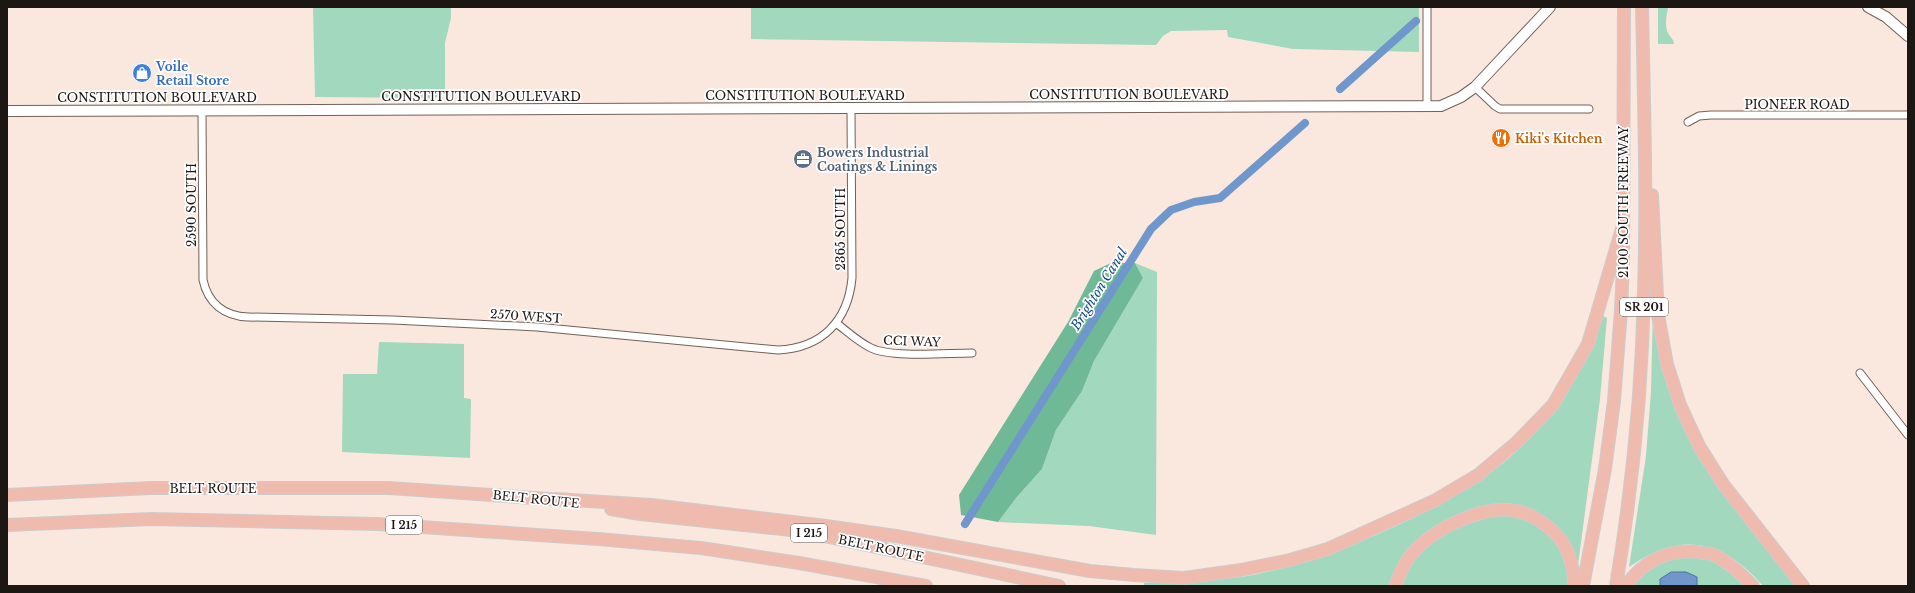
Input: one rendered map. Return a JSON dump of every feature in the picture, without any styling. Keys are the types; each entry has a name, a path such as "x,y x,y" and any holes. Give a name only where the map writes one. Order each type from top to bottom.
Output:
{"highway":[{"name":"2100 SOUTH FREEWAY","path":"1583,586 1605,469 1614,401 1621,310 1624,7"},
{"name":"2100 SOUTH FREEWAY","path":"1616,586 1634,440 1640,371 1644,292 1645,129 1642,7"},
{"path":"1645,129 1653,212 1658,315 1667,364 1680,406 1699,446 1723,484 1803,586"},
{"path":"556,499 652,505 826,526 896,536 1090,571 1184,578 1241,570 1290,560 1328,549 1434,501 1478,475 1517,442 1553,405 1588,344 1623,225"},
{"name":"BELT ROUTE","path":"7,495 151,488 389,488 556,499 640,514 801,532 1059,586"},
{"path":"1395,586 1399,574 1410,556 1427,540 1456,522 1497,510 1515,510 1529,515 1547,525 1562,541 1569,554 1573,569 1574,586"},
{"name":"I 215","path":"7,525 152,519 377,524 598,538 701,548 799,563 926,586"},
{"path":"1626,586 1644,566 1665,554 1685,551 1711,554 1733,566 1753,586"},
{"path":"799,563 886,586"}],"street":[{"path":"1427,7 1427,107"},
{"name":"CONSTITUTION BOULEVARD","path":"7,111 1427,107 1440,106 1450,103 1475,87 1550,7"},
{"path":"1868,7 1886,17 1908,36"},
{"path":"1475,87 1494,106 1500,109 1589,109"},
{"name":"2365 SOUTH","path":"836,322 847,305 852,278 851,108"},
{"name":"2590 SOUTH","path":"202,110 203,273 204,286 210,299"},
{"name":"PIONEER ROAD","path":"1688,122 1699,116 1711,115 1908,115"},
{"name":"2570 WEST","path":"210,299 224,312 242,317 399,320 537,327 778,350 795,349 811,343 826,334 836,322"},
{"name":"CCI WAY","path":"836,322 865,345 880,352 972,353"},
{"path":"1860,373 1908,435"}],"green space":[{"path":"313,7 451,7 451,18 445,43 445,89 440,96 433,98 315,97"},
{"path":"751,7 1419,7 1419,52 1293,49 1228,37 1227,30 1171,31 1163,36 1156,45 751,39"},
{"path":"1658,7 1668,7 1666,26 1674,44 1658,44"},
{"path":"1111,263 1135,263 1143,278 1094,361 1082,391 1056,430 1042,469 1016,498 998,522 961,515 959,495 1068,322 1094,271"},
{"path":"1135,263 1157,272 1156,535 1089,526 998,522 1016,498 1042,469 1056,430 1082,391 1094,361 1143,278"},
{"path":"1653,309 1694,438 1802,586 1763,586 1748,570 1732,558 1716,550 1700,545 1683,545 1666,548 1629,567 1646,456 1651,392"},
{"path":"1603,316 1607,318 1600,399 1578,565 1572,548 1520,508 1433,529 1417,540 1406,553 1401,560 1391,586 1144,586 1144,583 1201,581 1258,574 1297,564 1335,552 1372,537 1409,520 1458,494 1489,474 1504,462 1537,430 1549,414 1564,389 1597,331"},
{"path":"379,342 464,344 464,398 471,399 470,458 342,452 343,374 377,374"},
{"path":"1494,515 1508,515 1531,521 1548,533 1561,549 1565,558 1569,572 1569,586 1399,586 1418,549 1458,525"},
{"path":"1706,554 1752,586 1630,586 1635,577 1667,556"}],"water":[{"path":"1671,572 1686,572 1697,577 1697,586 1660,586 1660,579"}],"waterway":[{"name":"Brighton Canal","path":"1340,89 1416,21"},
{"name":"Brighton Canal","path":"965,524 1151,229 1171,210 1194,202 1220,198 1305,123"}],"place":[{"name":"Voile Retail Store","path":"142,73"},
{"name":"Kiki's Kitchen","path":"1501,138"},
{"name":"Bowers Industrial Coatings & Linings","path":"803,159"}]}
